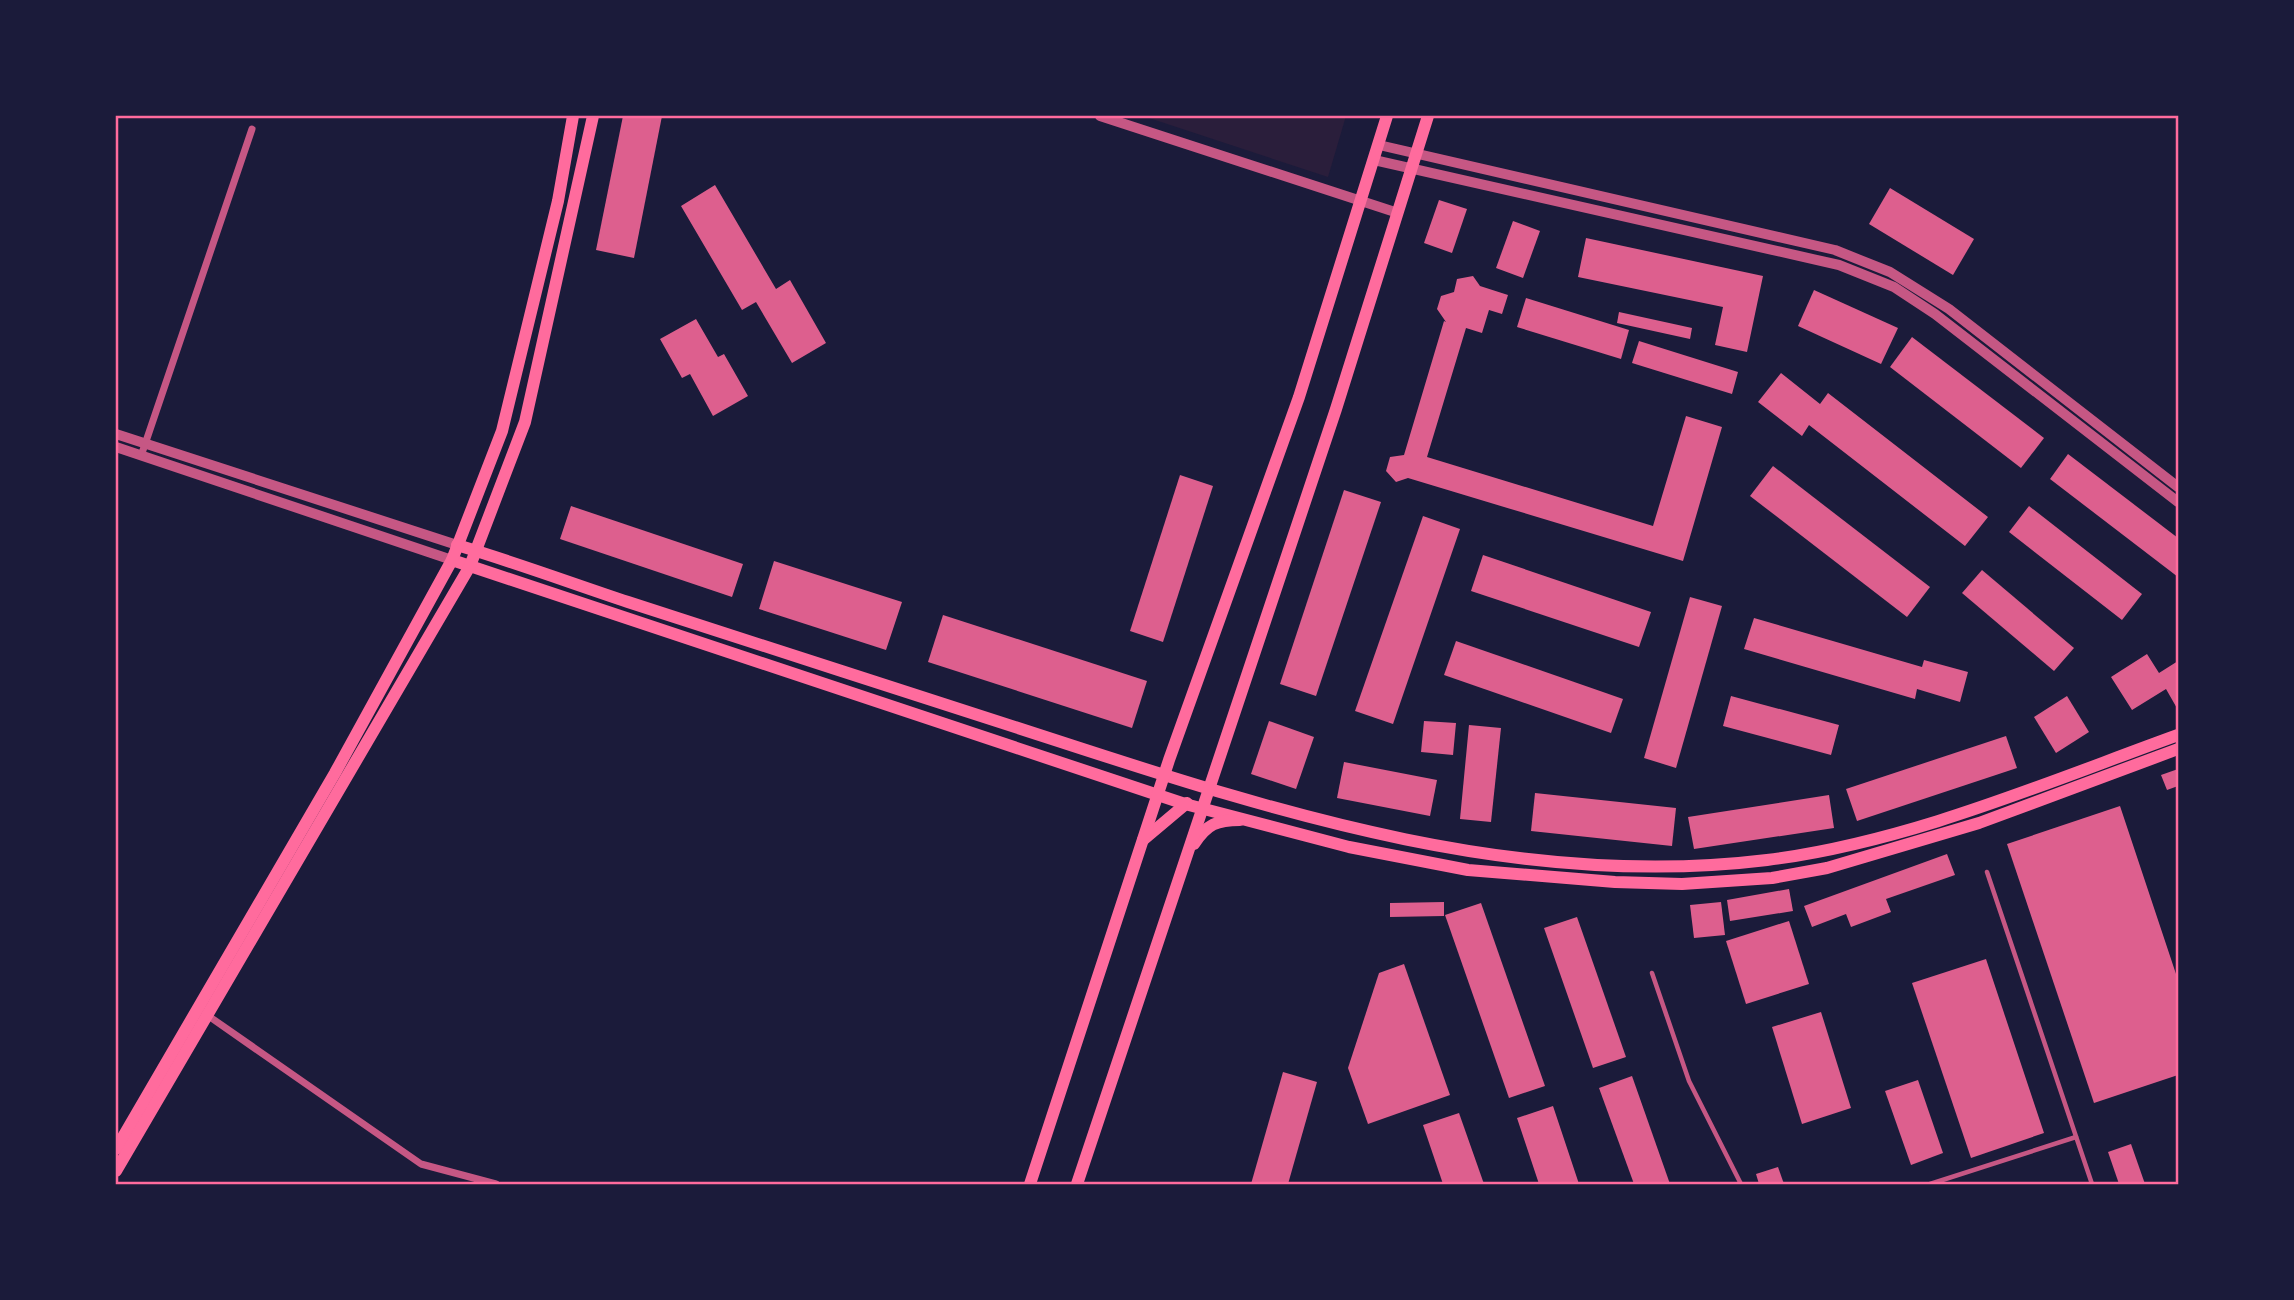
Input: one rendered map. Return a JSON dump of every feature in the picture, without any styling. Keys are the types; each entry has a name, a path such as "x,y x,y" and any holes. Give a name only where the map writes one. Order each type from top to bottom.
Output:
{"main road":[{"path":"116,1171 201,1011 452,560 502,431 558,201 573,116"},
{"path":"116,1149 470,566 525,422 593,116"},
{"path":"1030,1185 1143,839 1299,397 1387,116"},
{"path":"1077,1185 1413,169 1428,116"},
{"path":"457,545 1165,776 1240,820 1349,847 1468,870 1615,882 1725,881 1816,870 1979,823 2179,750"},
{"path":"452,560 1185,804"},
{"path":"1143,839 1185,804 1205,799 1246,801 1412,842 1510,858 1646,865 1717,865 1841,848 1976,808 2179,735"},
{"path":"1186,856 1210,824 1240,820"}],"street":[{"path":"1100,116 1398,213"},
{"path":"143,450 252,129"},
{"path":"1379,145 1835,250 1890,272 1949,309 2179,487"},
{"path":"1374,160 1839,265 1894,287 1935,314 2179,502"},
{"path":"116,434 143,450 452,560"},
{"path":"116,447 143,450 457,545"},
{"path":"201,1011 421,1164 496,1185"}],"lane":[{"path":"1987,872 2092,1185"},
{"path":"1652,973 1689,1081 1741,1185"},
{"path":"1930,1185 2076,1137"}],"shaded area":[{"path":"1143,116 1346,116 1328,177"}],"building":[{"path":"623,116 662,116 634,258 596,250"},
{"path":"715,185 776,289 790,280 826,343 792,363 756,302 742,310 681,206"},
{"path":"1890,188 1974,239 1953,275 1869,224"},
{"path":"1439,200 1467,209 1452,253 1424,243"},
{"path":"1513,221 1540,231 1523,278 1496,268"},
{"path":"1586,238 1763,276 1747,352 1715,345 1723,307 1578,277"},
{"path":"1473,276 1480,286 1508,295 1502,314 1489,310 1482,333 1466,328 1427,457 1653,526 1686,416 1722,427 1683,561 1408,478 1396,482 1386,471 1390,457 1404,455 1444,321 1446,322 1437,309 1441,296 1454,292 1457,279"},
{"path":"1814,290 1898,328 1881,364 1798,326"},
{"path":"1526,298 1629,330 1621,359 1517,327"},
{"path":"1619,312 1692,328 1690,339 1617,323"},
{"path":"696,319 718,357 724,354 748,396 713,416 690,374 682,378 660,339"},
{"path":"1912,337 2044,438 2021,468 1890,367"},
{"path":"1639,341 1738,372 1732,394 1632,363"},
{"path":"1781,373 1820,404 1828,393 1988,517 1965,546 1809,425 1802,436 1758,402"},
{"path":"2068,454 2178,538 2178,577 2050,479"},
{"path":"1773,466 1930,587 1907,617 1750,496"},
{"path":"1180,475 1213,486 1163,642 1130,631"},
{"path":"1344,490 1381,502 1316,696 1280,684"},
{"path":"571,506 743,564 732,597 560,539"},
{"path":"2029,506 2142,594 2122,620 2009,532"},
{"path":"1423,516 1460,529 1393,724 1355,711"},
{"path":"1483,555 1651,612 1639,647 1471,591"},
{"path":"774,561 902,602 886,650 759,609"},
{"path":"1982,570 2074,648 2054,671 1962,593"},
{"path":"1690,597 1722,606 1676,768 1644,758"},
{"path":"943,615 1147,681 1132,728 928,662"},
{"path":"1754,618 1922,667 1924,660 1968,672 1960,702 1917,689 1915,699 1744,649"},
{"path":"1456,641 1623,699 1611,733 1444,675"},
{"path":"2147,654 2159,673 2178,661 2178,710 2166,689 2132,710 2111,677"},
{"path":"1731,696 1839,725 1831,755 1723,726"},
{"path":"2067,696 2089,732 2056,753 2034,717"},
{"path":"1269,721 1314,737 1296,789 1251,774"},
{"path":"1424,721 1456,723 1453,755 1421,752"},
{"path":"1469,725 1501,728 1491,822 1460,819"},
{"path":"2006,736 2017,768 1857,821 1846,789"},
{"path":"1344,762 1437,780 1430,816 1337,798"},
{"path":"2178,769 2178,786 2167,790 2161,775"},
{"path":"1535,793 1676,808 1672,846 1531,831"},
{"path":"1829,795 1834,828 1694,849 1688,817"},
{"path":"2120,806 2178,980 2178,1075 2094,1103 2007,844"},
{"path":"1947,854 1955,875 1886,899 1891,912 1851,927 1846,914 1812,927 1804,906"},
{"path":"1789,889 1793,911 1730,921 1727,900"},
{"path":"1444,902 1444,916 1390,917 1390,903"},
{"path":"1721,902 1725,935 1694,938 1690,905"},
{"path":"1481,903 1545,1086 1509,1098 1445,915"},
{"path":"1577,917 1626,1057 1593,1068 1544,928"},
{"path":"1789,921 1809,984 1746,1004 1726,941"},
{"path":"1986,959 2044,1133 1971,1158 1912,983"},
{"path":"1404,964 1450,1095 1368,1124 1348,1068 1379,973"},
{"path":"1821,1012 1851,1108 1802,1124 1772,1027"},
{"path":"1283,1072 1317,1082 1288,1184 1251,1184"},
{"path":"1632,1076 1670,1184 1634,1184 1599,1088"},
{"path":"1918,1080 1943,1153 1911,1165 1885,1091"},
{"path":"1553,1106 1579,1184 1539,1184 1517,1118"},
{"path":"1459,1113 1484,1184 1443,1184 1423,1125"},
{"path":"2131,1144 2145,1184 2119,1184 2108,1152"},
{"path":"1778,1167 1784,1184 1759,1184 1756,1174"}]}
